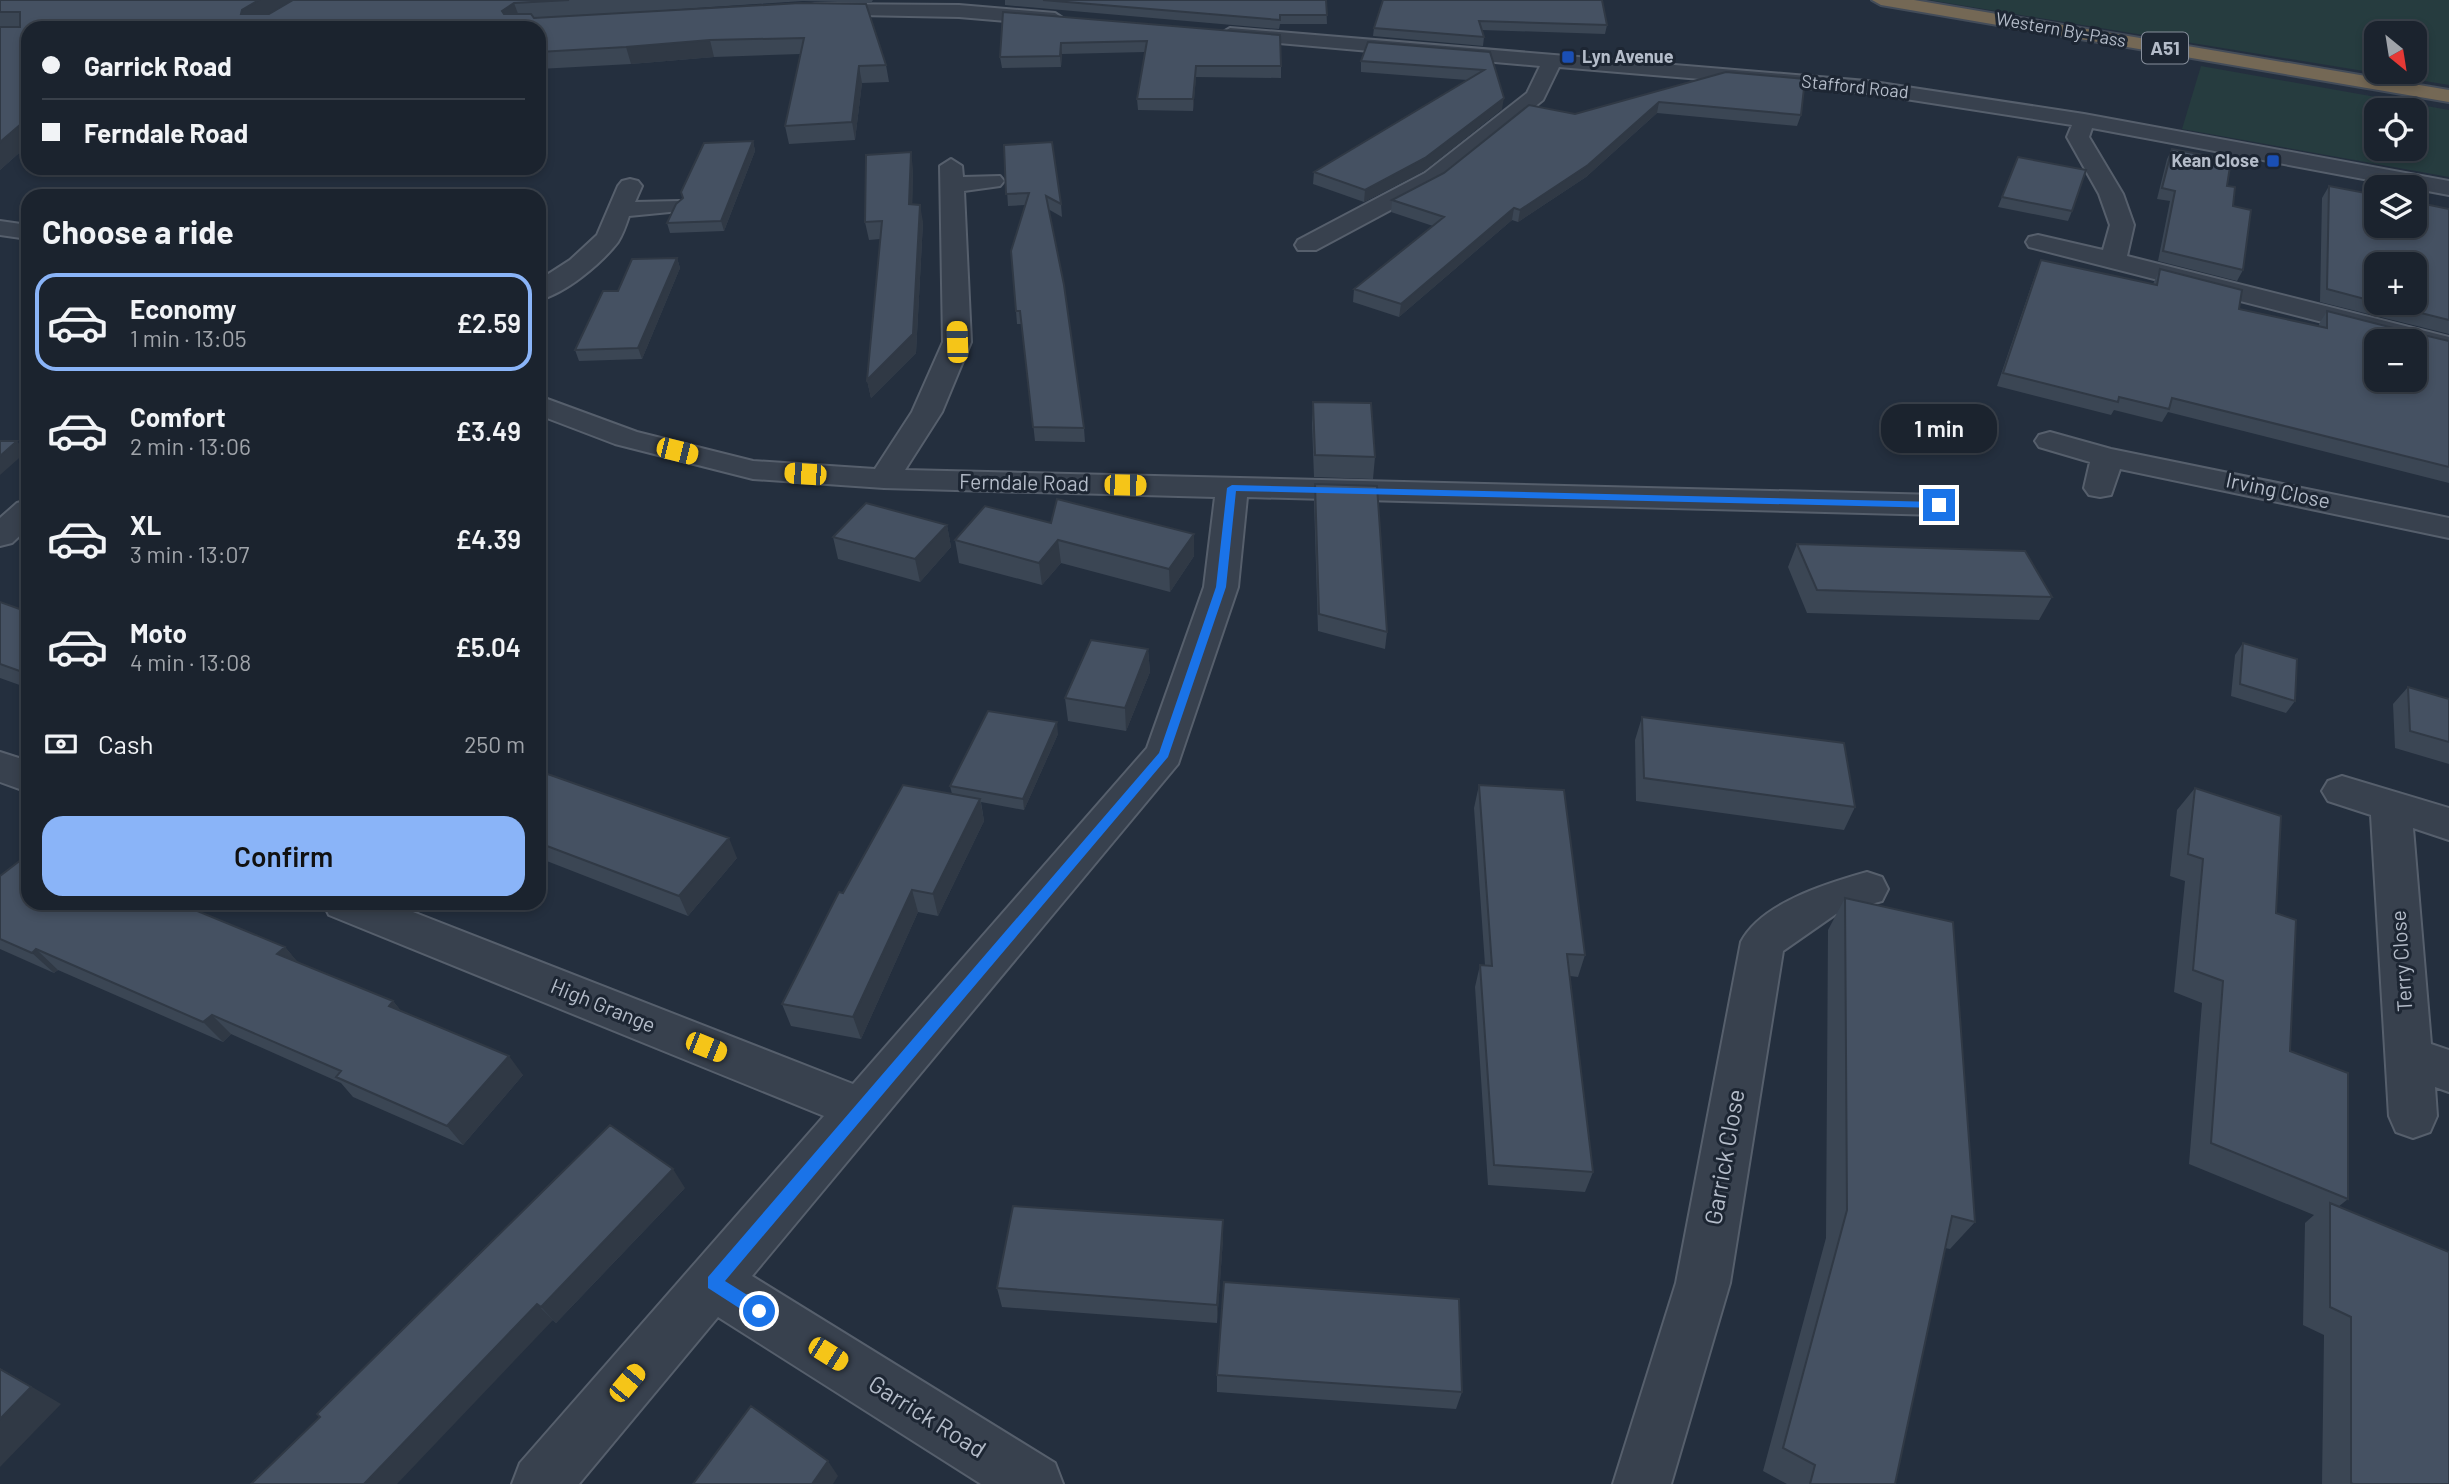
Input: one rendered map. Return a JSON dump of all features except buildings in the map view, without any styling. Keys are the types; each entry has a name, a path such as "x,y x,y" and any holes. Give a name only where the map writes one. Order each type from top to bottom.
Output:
{"highway":[{"name":"Western By-Pass","path":"1881,0 2449,96"}],"street":[{"path":"789,11 923,6 1075,20"},
{"name":"Stafford Road","path":"1211,32 1867,87 2084,120 2449,188"},
{"path":"1307,246 1433,178 1536,96 1552,61"},
{"path":"2084,120 2078,137 2110,194 2123,225 2113,260"},
{"path":"884,479 927,412 957,342 951,175 992,181"},
{"path":"546,287 579,265 608,238 630,186"},
{"path":"619,210 672,206"},
{"path":"0,228 21,231"},
{"path":"2038,242 2189,278 2306,313 2449,345"},
{"name":"Ferndale Road","path":"546,408 626,438 753,470 884,479 1939,505"},
{"name":"Irving Close","path":"2050,440 2107,457 2301,495 2449,528"},
{"path":"2100,488 2107,457"},
{"path":"541,1484 1164,754 1221,587 1232,488"},
{"path":"0,536 21,516"},
{"path":"0,766 21,774"},
{"path":"2342,791 2449,824"},
{"name":"Terry Close","path":"2391,806 2429,1064 2413,1116"},
{"name":"Garrick Close","path":"1642,1484 1703,1283 1763,942 1823,901 1867,889"},
{"name":"High Grange","path":"362,910 861,1109"},
{"name":"Garrick Road","path":"713,1283 1034,1484"}],"green space":[{"path":"1929,0 2449,0 2449,85 2427,81 2427,21 2364,21 2364,71"},
{"path":"2201,66 2381,98 2364,98 2364,161 2427,161 2427,106 2449,110 2449,177 2182,129"}],"place":[{"name":"Lyn Avenue","path":"1568,57"},
{"name":"Kean Close","path":"2273,161"}],"route":[{"path":"759,1311 713,1283 1164,754 1221,587 1232,488 1939,505"}]}
